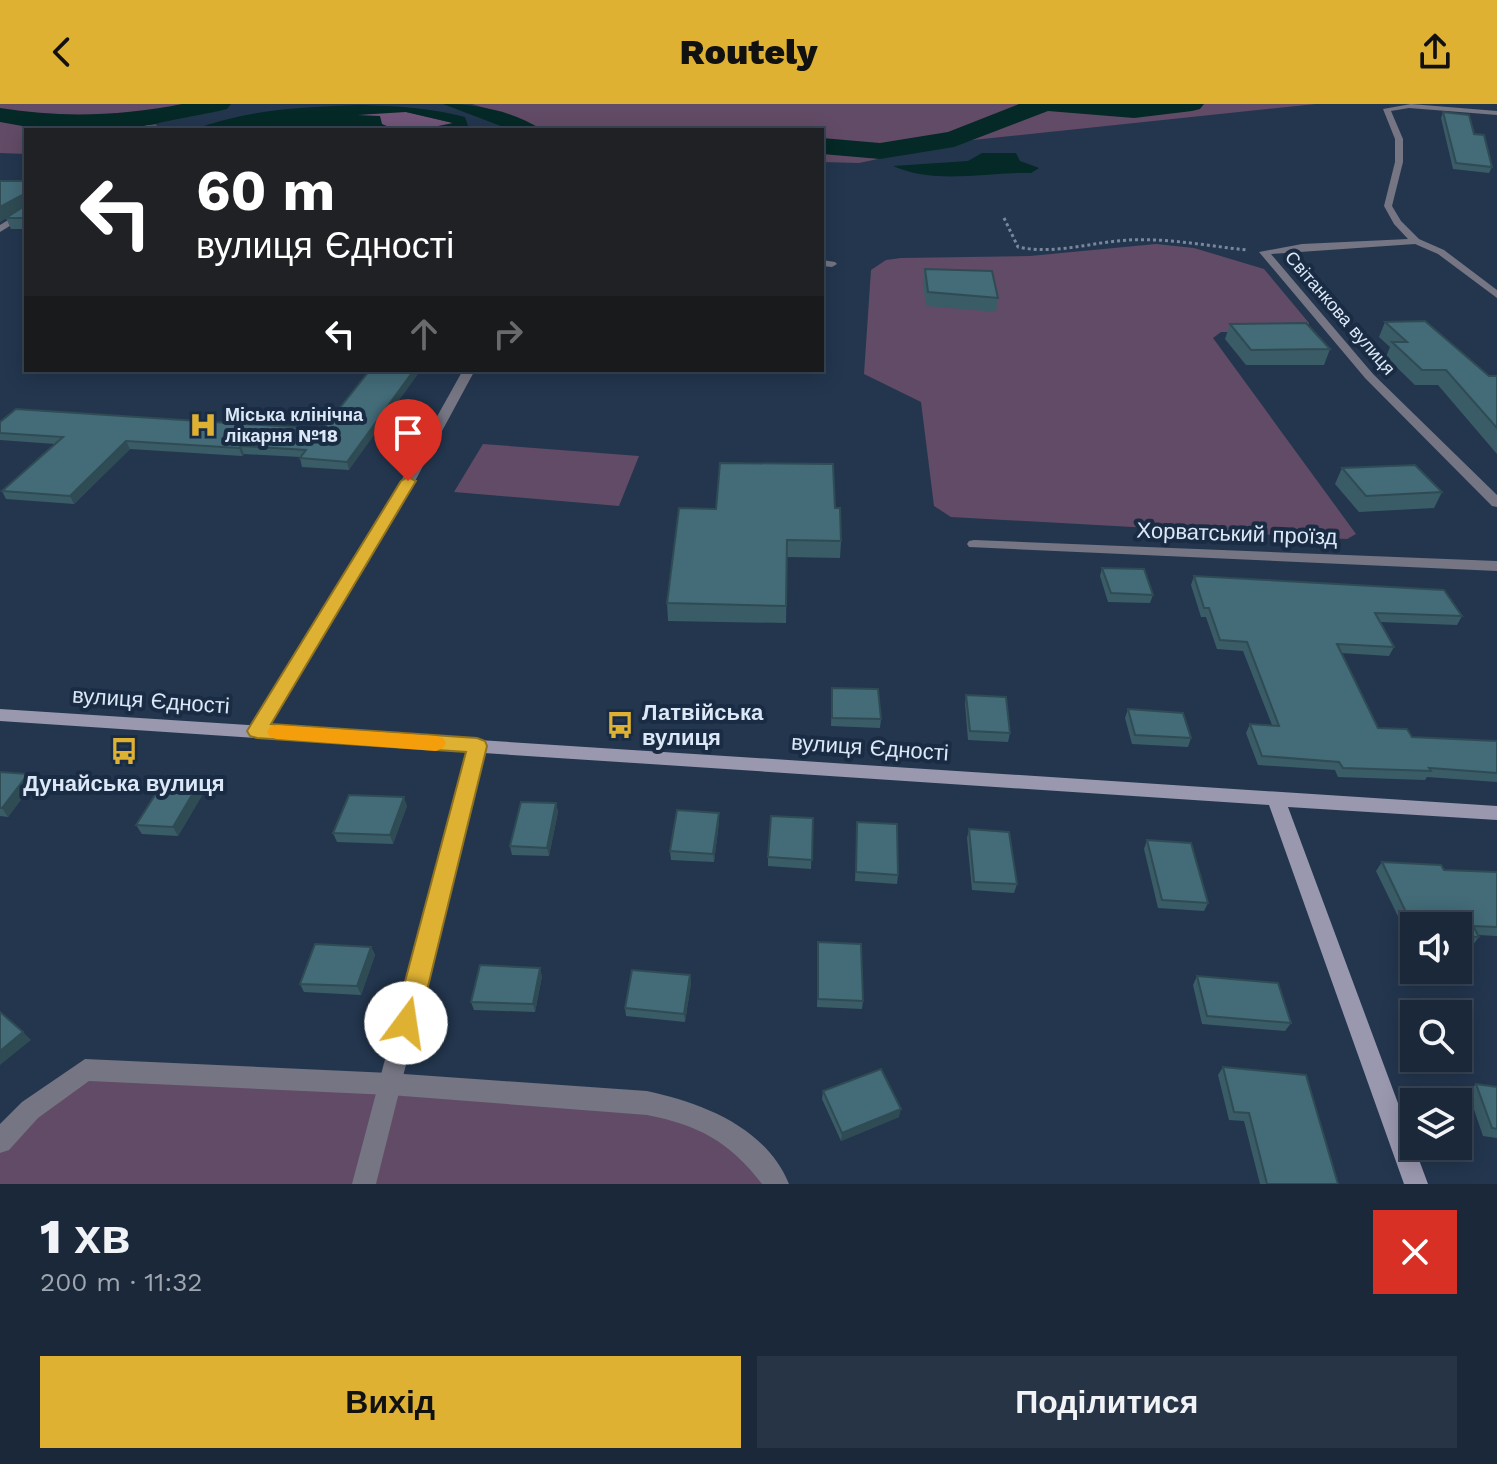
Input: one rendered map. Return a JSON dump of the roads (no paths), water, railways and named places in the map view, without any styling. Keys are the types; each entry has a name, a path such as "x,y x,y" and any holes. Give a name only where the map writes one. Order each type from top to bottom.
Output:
{"main road":[{"name":"вулиця Єдності","path":"0,715 1497,813"},
{"path":"1276,798 1416,1184"}],"street":[{"path":"1497,113 1409,106 1387,109 1399,139 1399,162 1388,206 1397,222 1416,241 1441,252 1497,295"},
{"path":"0,229 24,213"},
{"name":"Світанкова вулиця","path":"1416,241 1264,252 1369,376 1497,503"},
{"path":"257,731 408,481 468,372"},
{"name":"Хорватський проїзд","path":"974,544 1497,566"},
{"path":"364,1184 477,746"},
{"path":"0,1141 30,1110 85,1070 390,1084 647,1103 687,1110 724,1127 756,1154 777,1184"}],"waterway":[{"path":"0,115 39,122 132,121 219,104"},
{"path":"824,146 880,151 954,139 1035,106 1048,104 1134,111 1192,104"}],"place":[{"name":"Міська клінічна лікарня №18","path":"203,425"},
{"name":"Латвійська вулиця","path":"620,725"},
{"name":"Дунайська вулиця","path":"124,751"}]}
